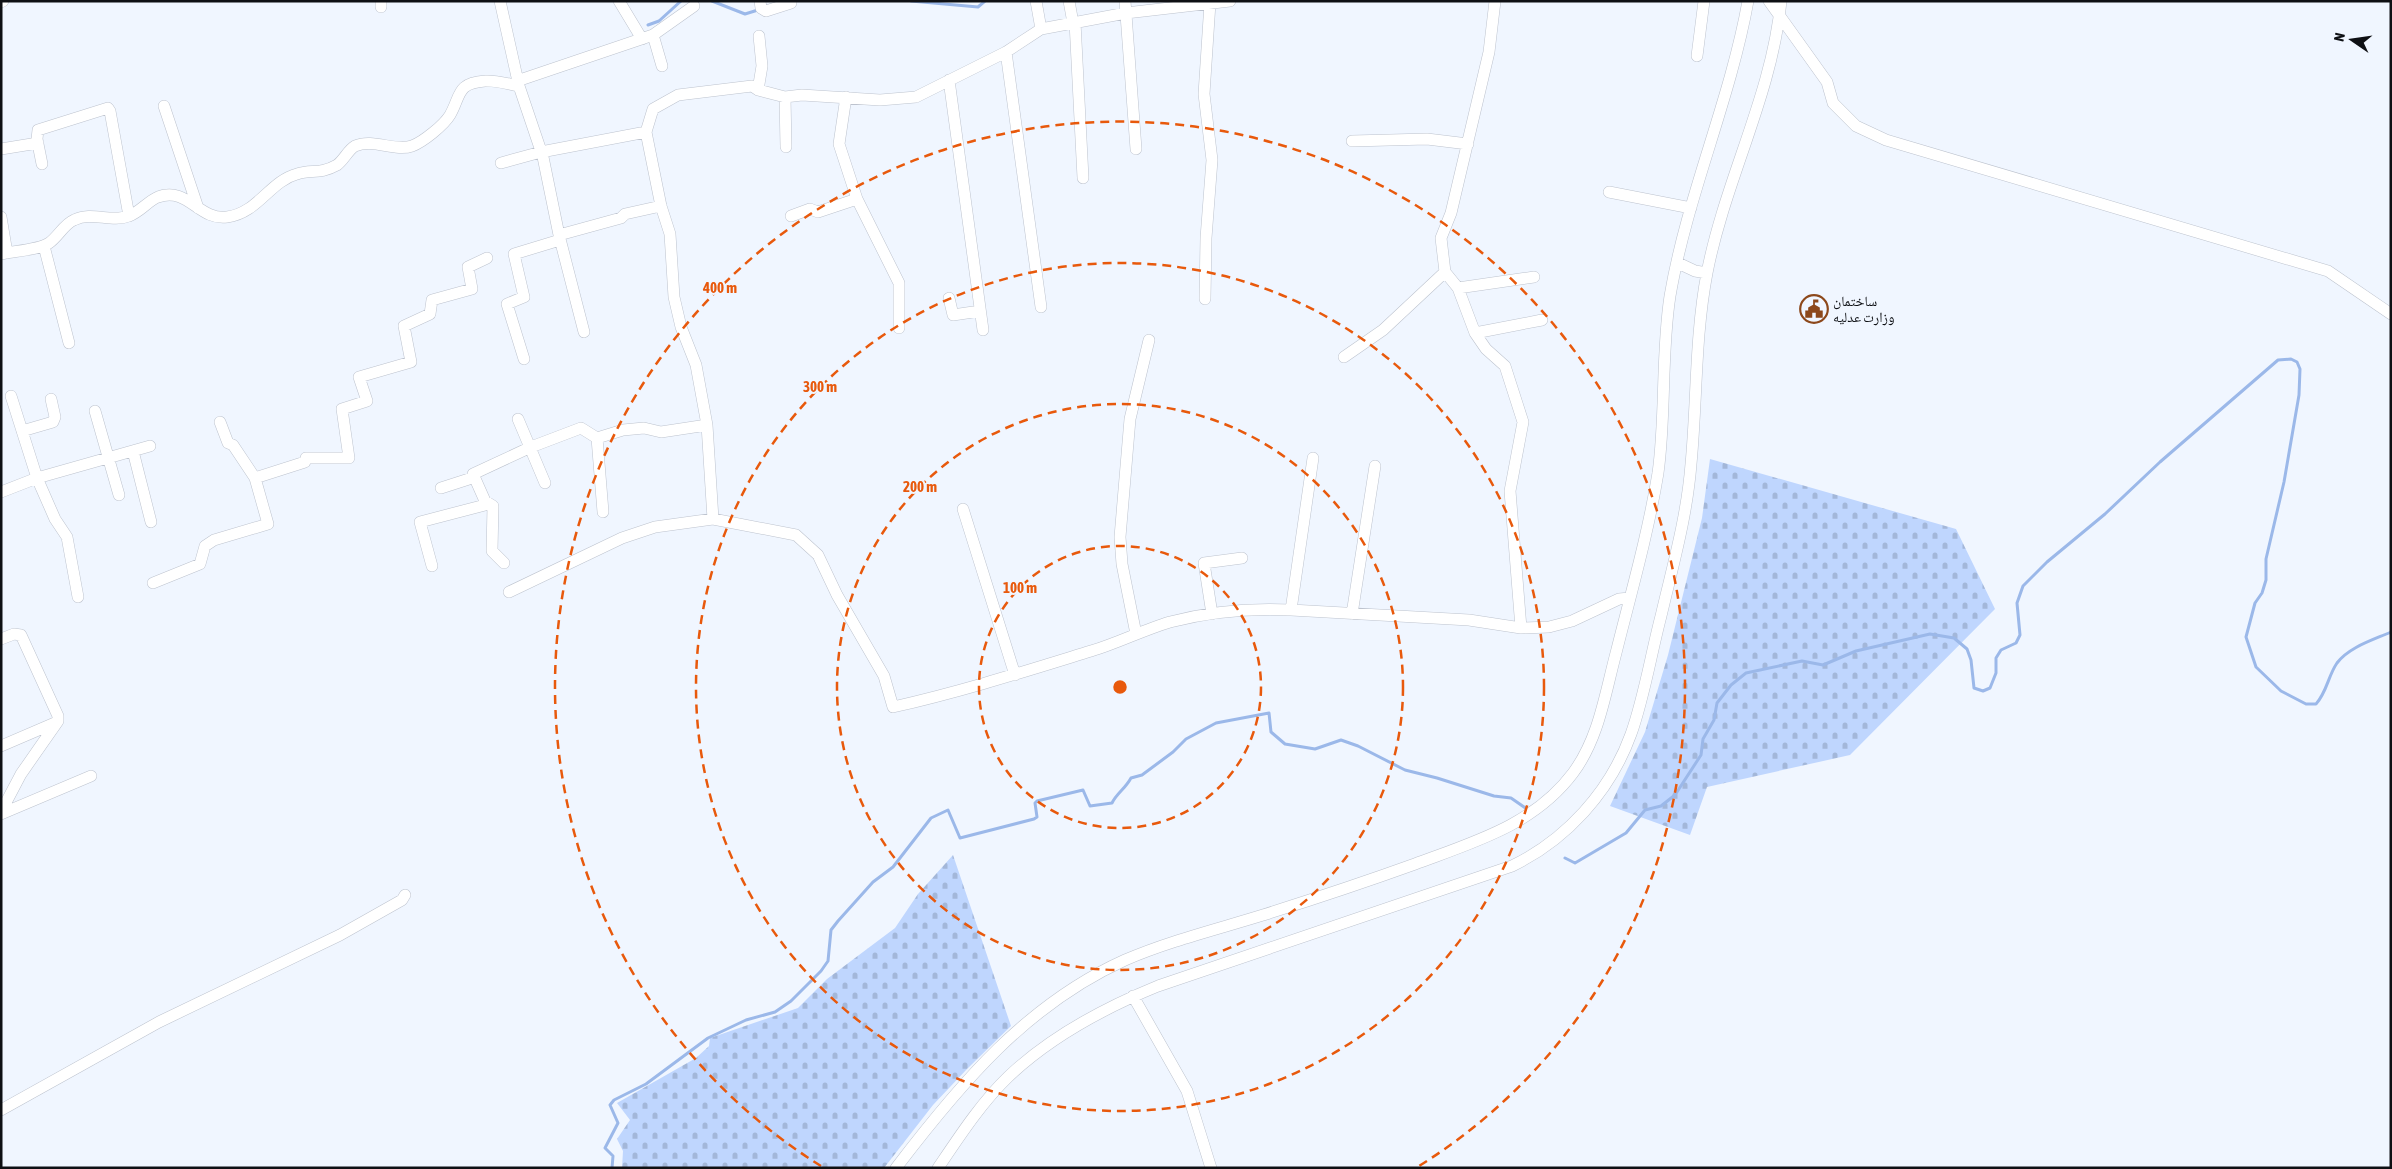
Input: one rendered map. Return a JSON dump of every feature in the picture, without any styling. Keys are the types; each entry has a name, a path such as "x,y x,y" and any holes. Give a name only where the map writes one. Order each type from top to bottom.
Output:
{"street":[{"path":"500,1 518,83 541,152 559,237 584,332"},
{"path":"618,1 648,37 662,66"},
{"path":"760,1 762,8 766,11 791,3"},
{"path":"1036,1 1041,29"},
{"path":"1069,1 1074,23 1083,178"},
{"path":"713,519 707,425 696,365 681,327 674,297 670,234 661,206 646,132 653,109 678,95 752,86 758,90 785,97 802,95 880,100 916,97 1006,52 1041,29 1074,23 1126,7 1230,1"},
{"path":"1495,1 1489,52 1468,144 1451,213 1440,238 1445,272 1458,288 1474,333 1486,349 1505,366 1523,422 1510,491 1521,628"},
{"path":"1697,56 1704,1"},
{"path":"896,1168 934,1116 1018,1029 1074,986 1127,959 1375,878 1481,841 1518,823 1548,801 1574,772 1595,734 1630,598 1658,470 1670,298 1691,208 1740,46 1748,1"},
{"path":"1768,1 1827,82 1833,103 1856,126 1886,140 2328,271 2391,314"},
{"path":"938,1168 967,1127 1008,1077 1057,1038 1112,1004 1512,866 1536,855 1561,835 1584,812 1614,771 1631,734 1686,514 1698,353 1707,273 1721,217 1767,77 1780,15 1781,1"},
{"path":"1205,299 1206,238 1212,160 1204,94 1210,3"},
{"path":"1,216 4,253 49,244 73,220 91,216 112,220 129,216 157,198 174,194 187,199 199,211 224,218 240,214 261,200 280,183 297,174 319,173 338,164 354,146 366,144 411,146 436,130 450,115 458,94 466,86 485,81 518,83 648,37 694,6"},
{"path":"1126,7 1136,149"},
{"path":"758,90 762,66 760,36"},
{"path":"1006,52 1041,307"},
{"path":"948,80 983,330"},
{"path":"785,97 786,147"},
{"path":"846,97 838,141 857,199 899,282 899,328"},
{"path":"164,106 199,211"},
{"path":"42,164 38,130 108,108 129,216"},
{"path":"500,163 541,152 646,132"},
{"path":"1352,141 1427,139 1468,144"},
{"path":"1,149 38,142"},
{"path":"1609,192 1691,208"},
{"path":"791,216 810,209 818,212 857,199"},
{"path":"524,359 507,304 524,297 514,254 559,237 621,218 625,214 661,206"},
{"path":"44,246 69,343"},
{"path":"255,478 305,462 306,458 349,458 342,409 367,402 359,377 411,362 404,326 431,313 432,300 472,290 468,267 487,258"},
{"path":"1678,263 1696,271 1707,273"},
{"path":"1344,357 1383,330 1445,272"},
{"path":"1458,288 1534,277"},
{"path":"948,298 953,315 980,311"},
{"path":"1474,333 1542,320"},
{"path":"1136,634 1122,564 1120,537 1130,419 1150,340"},
{"path":"11,396 37,478 55,519 67,537 78,598"},
{"path":"22,431 53,422 51,399"},
{"path":"95,411 119,495"},
{"path":"518,418 545,483"},
{"path":"153,583 200,564 205,546 214,540 266,526 267,522 255,478 233,445 228,443 220,422"},
{"path":"441,488 472,478 472,474 531,447 581,428 597,438 623,430 644,428 661,432 707,425"},
{"path":"597,438 603,512"},
{"path":"1,492 37,478 150,446"},
{"path":"133,451 151,522"},
{"path":"1291,610 1313,458"},
{"path":"1352,614 1375,466"},
{"path":"472,474 485,501 493,506 492,550 504,563"},
{"path":"432,566 420,522 489,504"},
{"path":"963,509 1015,675"},
{"path":"509,592 622,538 655,527 713,519 796,536 818,555 837,595 884,676 894,706 1015,675 1093,651 1170,622 1212,614 1273,609 1469,620 1521,628 1549,627 1572,621 1619,599 1630,598"},
{"path":"1212,614 1204,564 1242,558"},
{"path":"1,639 14,634 21,635 57,711 58,722 21,774 1,813"},
{"path":"1,746 58,722"},
{"path":"1,813 91,776"},
{"path":"1,1110 159,1022 340,935 402,900 405,895"},
{"path":"1133,996 1187,1091 1211,1168"}],"green space":[{"path":"1710,459 1956,529 1995,609 1850,755 1707,787 1690,835 1610,806 1645,732 1668,655 1702,518"},
{"path":"953,855 1011,1026 933,1105 884,1168 622,1168 623,1151 617,1139 630,1120 617,1103 696,1058 709,1046 710,1038 798,1008 827,979 895,928 918,894"}],"waterway":[{"path":"648,25 659,21 681,1"},
{"path":"712,1 745,14 758,10"},
{"path":"911,1 978,7 985,1"},
{"path":"1565,858 1575,863 1626,833 1645,810 1661,806 1675,795 1701,755 1703,739 1714,720 1717,703 1731,685 1746,673 1802,661 1823,665 1856,651 1930,634 1954,638 1967,649 1971,660 1974,688 1983,691 1990,688 1996,673 1996,658 2001,650 2016,643 2020,635 2017,603 2023,586 2047,562 2105,514 2160,462 2278,360 2291,359 2297,362 2300,369 2299,395 2284,482 2266,559 2266,580 2262,593 2255,603 2246,637 2256,667 2281,691 2306,704 2316,704 2323,694 2334,668 2342,657 2362,644 2391,632"},
{"path":"612,1168 613,1156 605,1148 618,1123 610,1105 614,1100 646,1084 708,1038 746,1020 775,1012 791,1001 821,971 828,961 831,930 838,921 873,882 893,867 931,818 948,810 960,838 1034,819 1037,817 1035,803 1037,801 1083,790 1090,806 1112,803 1131,778 1142,775 1173,752 1186,739 1216,723 1269,713 1271,732 1285,744 1315,749 1341,740 1358,746 1405,770 1494,796 1511,798 1527,809"}],"place":[{"name":"ساختمان وزارت عدلیه","path":"1814,309"}]}
